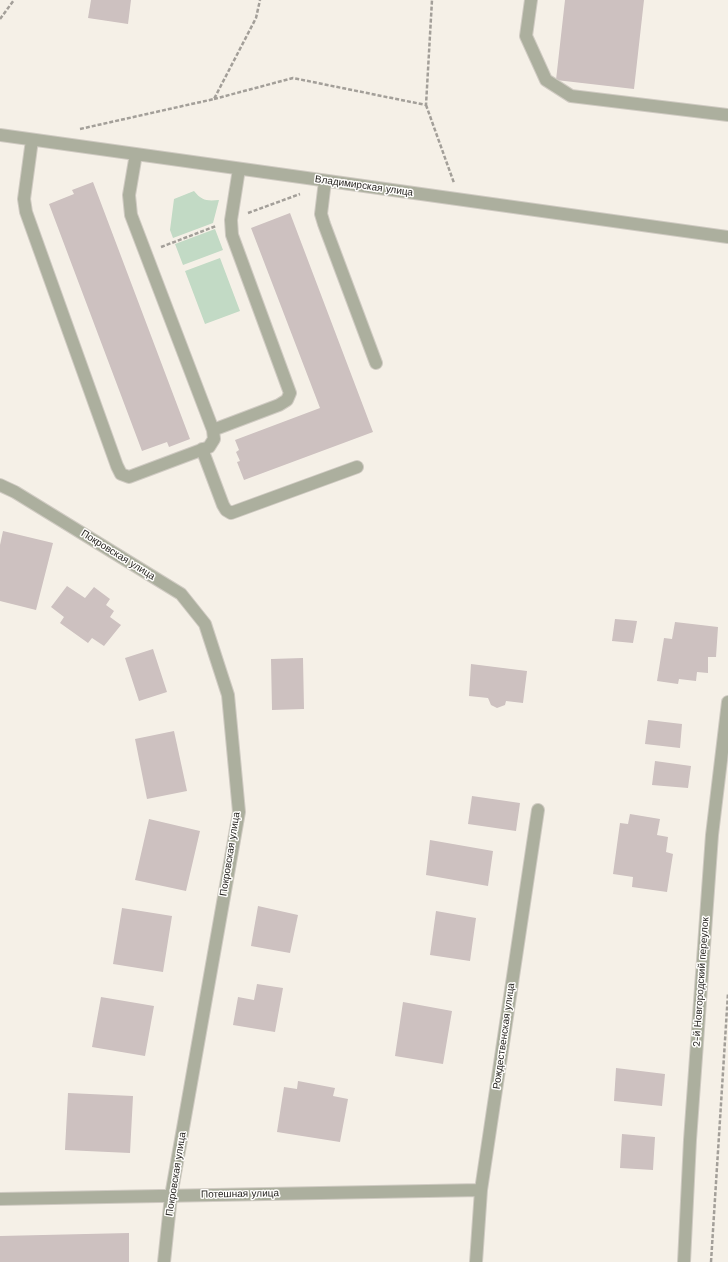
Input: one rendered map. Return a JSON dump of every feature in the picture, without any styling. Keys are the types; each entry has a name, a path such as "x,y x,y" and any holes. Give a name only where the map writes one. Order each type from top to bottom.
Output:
{"street":[{"path":"531,0 526,36 546,80 571,96 728,115"},
{"name":"Владимирская улица","path":"0,135 728,237"},
{"path":"32,140 24,199 26,212 117,466 121,474 129,477 209,447 214,439 213,430 131,215 129,195 136,154"},
{"path":"213,430 279,405 287,400 290,393 231,231 231,220 239,169"},
{"path":"325,181 321,214 376,363"},
{"path":"202,449 223,505 226,510 231,513 357,467"},
{"name":"Покровская улица","path":"0,485 15,492 181,594 205,624 228,695 238,812 171,1196 164,1262"},
{"name":"2-й Новгородский переулок","path":"684,1262 690,1140 712,835 728,702"},
{"name":"Рождественская улица","path":"476,1262 481,1190 538,810"},
{"name":"Потешная улица","path":"0,1199 481,1190"}],"path":[{"path":"0,19 14,0"},
{"path":"214,99 256,18 260,0"},
{"path":"432,0 426,105 461,200"},
{"path":"77,130 214,99 293,78 426,105"},
{"path":"711,1262 728,993"}],"green space":[{"path":"194,191 205,200 219,200 213,223 173,238 170,230 174,199"},
{"path":"215,229 223,250 183,265 175,244"},
{"path":"220,258 240,311 205,324 185,271"}],"building":[{"path":"91,0 131,0 128,24 88,18"},
{"path":"565,0 644,0 634,89 556,80"},
{"path":"93,182 190,439 169,447 167,442 142,451 49,204 74,194 72,190"},
{"path":"290,213 373,432 244,480 237,462 240,461 236,452 239,450 235,440 320,408 251,228"},
{"path":"3,531 53,543 36,610 0,601 0,545"},
{"path":"67,586 85,598 94,587 110,599 106,605 114,611 110,617 121,625 104,646 92,638 88,643 60,623 64,617 51,607"},
{"path":"615,619 637,621 633,643 612,641"},
{"path":"675,622 718,627 716,657 708,657 708,673 697,672 696,681 679,679 678,684 657,681 664,638 672,639"},
{"path":"153,649 167,692 139,701 125,658"},
{"path":"303,658 304,709 272,710 271,659"},
{"path":"471,664 527,671 523,703 506,701 505,705 497,708 491,705 488,698 469,696"},
{"path":"648,720 682,724 680,748 645,744"},
{"path":"174,731 187,791 147,799 135,739"},
{"path":"655,761 691,766 688,788 652,785"},
{"path":"472,796 520,803 516,831 468,824"},
{"path":"630,814 660,819 657,835 668,837 666,852 673,854 667,892 632,887 633,877 613,874 620,823 628,824"},
{"path":"149,819 200,831 186,891 135,880"},
{"path":"430,840 493,851 488,886 426,875"},
{"path":"258,906 298,915 290,953 251,946"},
{"path":"122,908 172,916 163,972 113,964"},
{"path":"436,911 476,918 470,961 430,955"},
{"path":"257,984 283,988 275,1032 233,1025 238,997 254,1000"},
{"path":"101,997 154,1006 145,1056 92,1047"},
{"path":"403,1002 452,1011 443,1064 395,1056"},
{"path":"616,1068 665,1074 662,1106 614,1101"},
{"path":"298,1081 335,1088 333,1096 348,1099 340,1142 277,1132 284,1087 297,1089"},
{"path":"68,1093 133,1096 130,1153 65,1150"},
{"path":"622,1134 655,1137 653,1170 620,1168"},
{"path":"129,1233 129,1262 0,1262 0,1236"}]}
